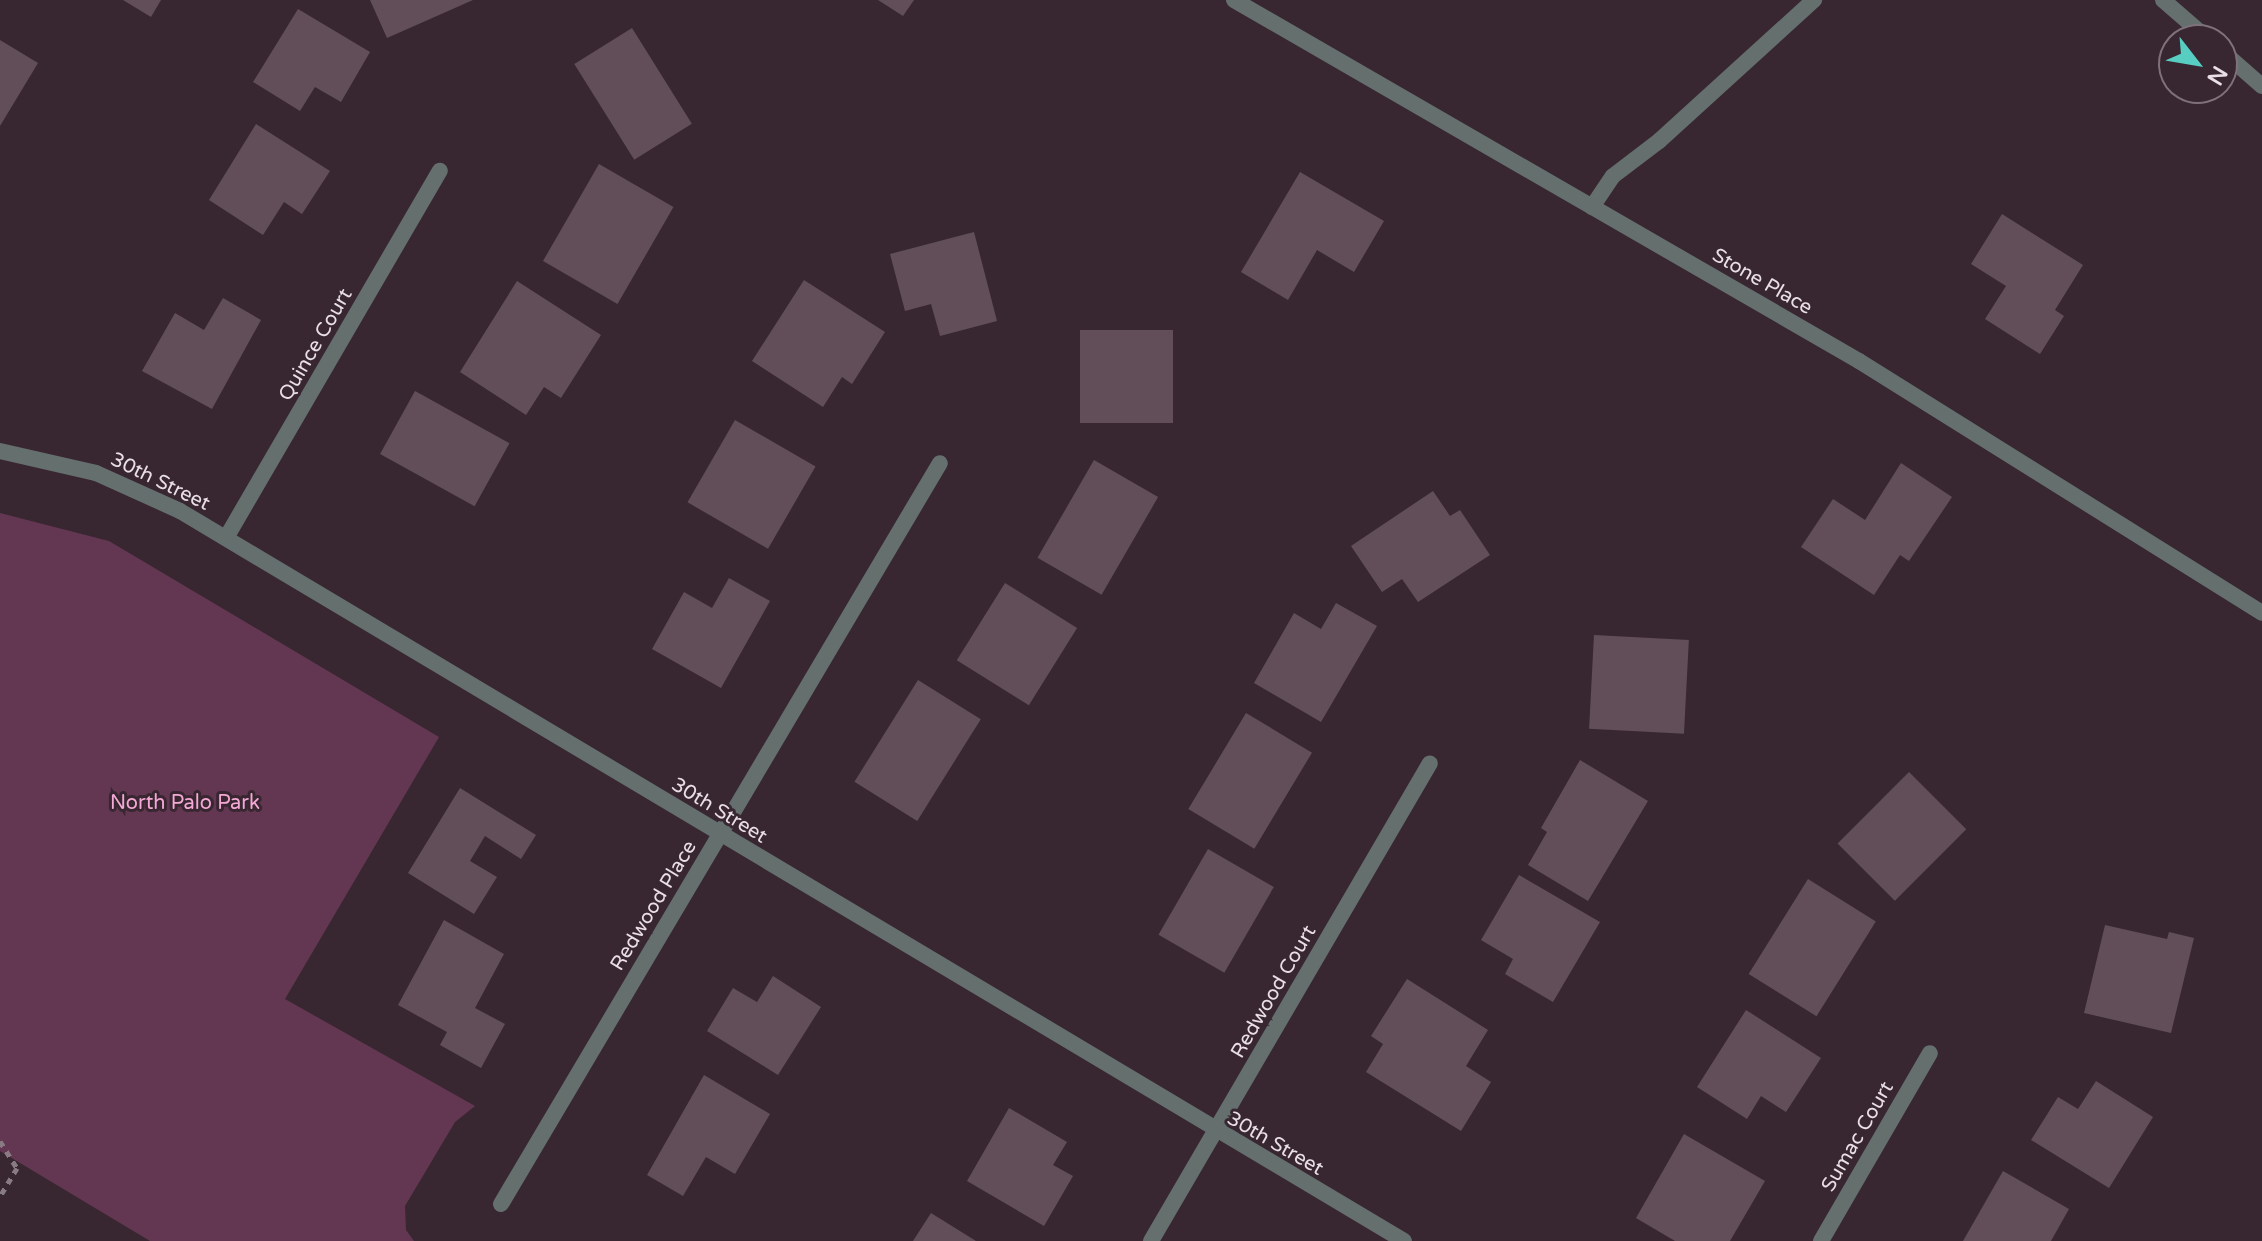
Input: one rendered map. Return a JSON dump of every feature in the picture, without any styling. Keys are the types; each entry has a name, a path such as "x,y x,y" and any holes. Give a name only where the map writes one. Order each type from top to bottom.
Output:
{"street":[{"name":"Stone Place","path":"1234,0 1859,361 2262,613"},
{"path":"1592,207 1613,176 1659,141 1814,0"},
{"path":"2163,0 2191,24"},
{"path":"2238,65 2262,86"},
{"name":"Quince Court","path":"226,538 440,171"},
{"name":"30th Street","path":"0,451 96,473 180,511 1216,1133 1404,1241"},
{"name":"Redwood Place","path":"501,1204 940,463"},
{"name":"Redwood Court","path":"1151,1241 1430,763"},
{"name":"Sumac Court","path":"1821,1241 1930,1053"}],"path":[{"path":"0,1141 17,1168 0,1196"}],"green space":[{"name":"North Palo Park","path":"0,513 109,541 439,737 285,999 475,1106 455,1122 405,1206 406,1230 414,1241 150,1241 0,1151"}],"building":[{"path":"123,0 161,0 151,17"},
{"path":"370,0 473,0 387,38"},
{"path":"878,0 914,0 903,16"},
{"path":"298,9 370,52 341,102 315,87 300,111 253,82"},
{"path":"632,28 692,124 634,160 574,64"},
{"path":"0,40 38,63 0,126"},
{"path":"256,124 330,171 302,214 284,202 263,235 209,200"},
{"path":"599,164 673,207 617,304 543,261"},
{"path":"1300,172 1384,221 1354,272 1317,250 1288,300 1241,272"},
{"path":"2002,214 2083,265 2055,310 2064,316 2040,354 1985,319 2006,286 1971,264"},
{"path":"974,232 997,321 940,336 931,304 905,311 890,254"},
{"path":"804,280 885,332 852,384 842,377 823,407 752,361"},
{"path":"517,281 601,335 561,398 544,387 526,415 460,372"},
{"path":"223,298 261,320 212,409 142,371 175,313 204,330"},
{"path":"1080,330 1173,330 1173,423 1080,423"},
{"path":"415,391 509,443 475,506 380,454"},
{"path":"735,420 816,467 768,549 688,502"},
{"path":"1094,460 1158,497 1102,595 1038,558"},
{"path":"1901,463 1952,497 1909,561 1900,555 1874,595 1801,547 1833,499 1865,520"},
{"path":"1433,491 1450,516 1460,510 1490,555 1418,602 1402,579 1382,592 1351,546"},
{"path":"729,578 770,601 721,688 652,649 684,592 712,608"},
{"path":"1005,583 1077,628 1029,705 957,660"},
{"path":"1336,603 1377,626 1321,722 1254,683 1294,613 1321,629"},
{"path":"1594,635 1689,640 1684,734 1589,729"},
{"path":"918,680 981,719 917,821 854,782"},
{"path":"1246,713 1312,753 1254,849 1188,809"},
{"path":"1580,760 1648,801 1588,901 1528,865 1547,832 1541,828"},
{"path":"1909,772 1966,829 1895,901 1838,843"},
{"path":"460,788 536,835 521,859 485,836 470,861 497,877 474,914 408,873"},
{"path":"1208,849 1274,887 1224,973 1158,935"},
{"path":"1519,875 1600,922 1553,1002 1505,974 1513,959 1481,940"},
{"path":"1808,879 1876,921 1816,1016 1749,974"},
{"path":"444,920 504,954 475,1008 505,1024 481,1068 440,1045 447,1032 398,1005"},
{"path":"2105,925 2167,939 2169,932 2194,938 2171,1033 2084,1013"},
{"path":"773,976 821,1007 778,1075 707,1031 733,988 757,1002"},
{"path":"1407,979 1488,1030 1466,1066 1491,1082 1461,1131 1366,1072 1383,1044 1371,1036"},
{"path":"1746,1010 1821,1058 1786,1112 1761,1096 1747,1119 1697,1087"},
{"path":"704,1075 770,1114 735,1174 706,1157 683,1196 647,1175"},
{"path":"2096,1081 2153,1117 2109,1188 2031,1140 2058,1097 2078,1109"},
{"path":"1009,1108 1067,1142 1053,1165 1073,1176 1044,1226 967,1181"},
{"path":"1684,1134 1765,1181 1730,1241 1675,1241 1636,1218"},
{"path":"2003,1171 2069,1209 2051,1241 1963,1241"},
{"path":"931,1213 976,1241 913,1241"}]}
